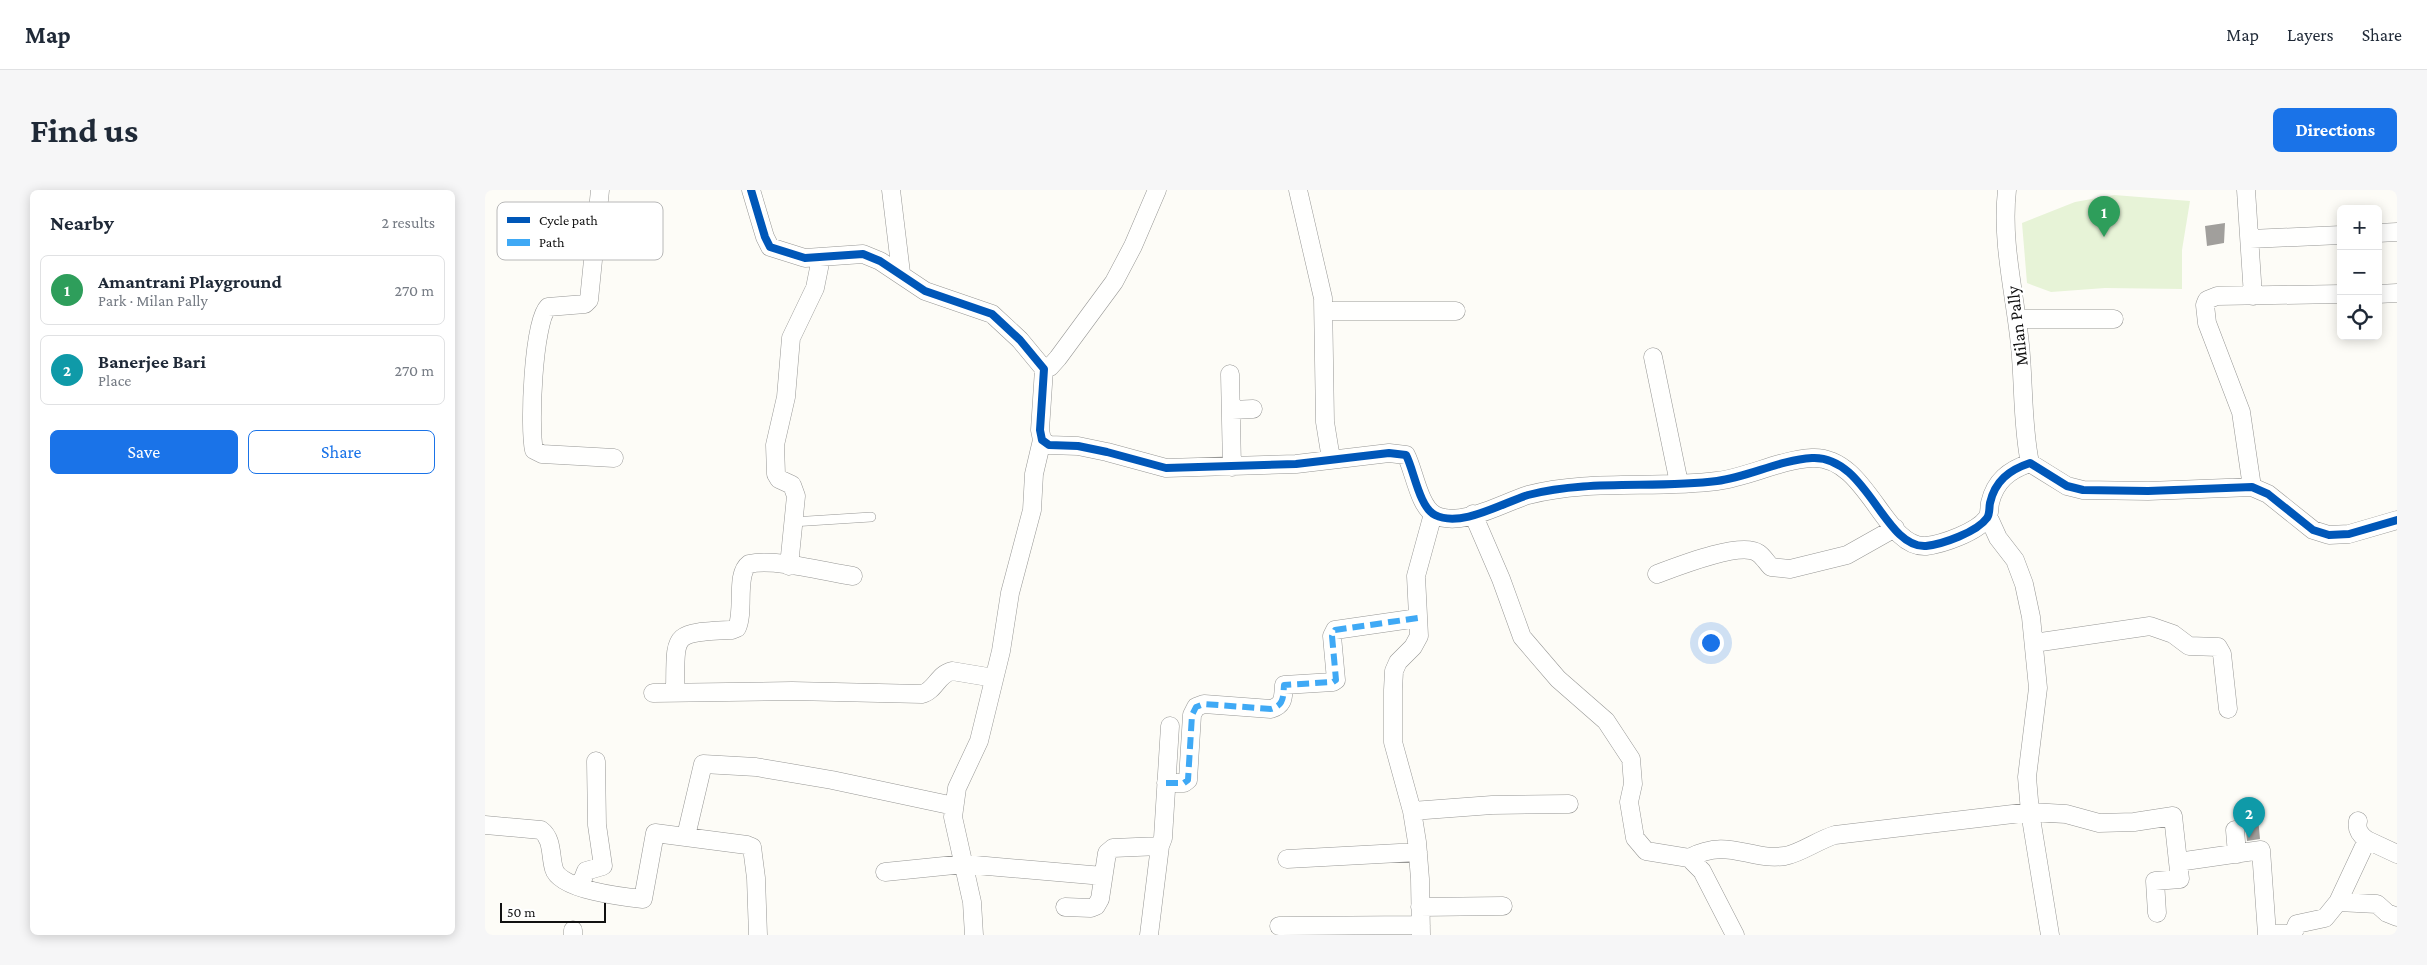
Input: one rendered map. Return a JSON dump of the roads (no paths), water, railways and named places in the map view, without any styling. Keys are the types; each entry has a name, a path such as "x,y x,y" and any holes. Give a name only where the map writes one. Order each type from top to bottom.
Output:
{"street":[{"path":"751,190 765,237 770,247 805,258 821,258 835,254 863,254 901,273 925,291 992,314 1021,340 1044,369 1040,430 1042,440 1034,474 1032,510 1009,592 1001,651 979,741 961,776 954,806 953,816 971,902 974,935"},
{"path":"891,190 901,273"},
{"path":"1044,369 1050,367 1058,358 1114,282 1133,246 1157,190"},
{"path":"1298,190 1316,265 1324,311 1325,422 1331,459"},
{"name":"Milan Pally","path":"2007,190 2005,207 2008,255 2017,319 2030,463"},
{"path":"2246,190 2253,296"},
{"path":"2382,233 2397,232"},
{"path":"2249,239 2337,235"},
{"path":"789,566 796,496 792,485 779,479 776,474 775,445 786,397 791,338 815,288 821,258"},
{"path":"593,260 589,300 585,304 548,308 540,320 531,438 534,450 542,454 614,458"},
{"path":"2382,294 2397,293"},
{"path":"2252,487 2241,412 2207,323 2205,305 2212,297 2337,294"},
{"path":"1324,311 1456,311"},
{"path":"2017,319 2114,319"},
{"path":"1653,358 1679,484"},
{"path":"1230,374 1232,467"},
{"path":"1232,410 1253,410"},
{"path":"1042,440 1049,445 1078,446 1166,468 1296,464 1389,453 1406,455 1425,505 1433,514 1449,520 1558,489 1719,481 1789,462 1812,458 1828,458 1840,464 1861,485 1903,538 1916,545 1925,546 1957,537 1988,516"},
{"path":"2051,935 2030,812 2027,777 2038,688 2034,643 2024,584 2015,560 1998,538 1988,516 1994,490 2005,475 2030,463 2067,486 2083,490 2148,491 2252,487 2268,494 2313,530 2329,535 2349,534 2397,520"},
{"path":"1279,926 1421,930 1418,852 1412,811 1393,742 1393,690 1394,670 1398,662 1413,647 1419,636 1416,576 1433,514"},
{"path":"1473,514 1501,579 1523,638 1558,678 1606,721 1631,759 1633,784 1629,802 1635,838 1646,851 1689,858 1714,848 1784,856 1796,853 1818,840 1835,835 2030,812 2066,814 2099,823 2134,822 2173,816 2180,879 2155,881 2157,913"},
{"path":"1657,574 1725,552 1751,550 1759,553 1771,567 1790,569 1847,556 1895,528"},
{"path":"675,693 675,656 678,642 683,635 693,632 732,630 737,628 742,608 741,575 746,567 758,562 853,576"},
{"path":"1167,783 1184,783 1188,780 1192,715 1196,707 1204,704 1271,709 1279,707 1282,703 1284,685 1333,682 1336,680 1332,636 1335,630 1418,618"},
{"path":"2034,643 2150,626 2173,634 2189,646 2218,647 2222,654 2228,708"},
{"path":"653,693 792,691 922,694 933,687 946,672 951,670 994,678"},
{"path":"1149,935 1160,846 1163,838 1170,726"},
{"path":"580,886 586,871 603,866 597,825 596,761"},
{"path":"686,836 703,764 775,770 954,806"},
{"path":"1412,811 1492,805 1569,804"},
{"path":"2358,821 2357,826 2360,834 2367,840 2397,854"},
{"path":"485,825 541,830 546,834 552,854 554,870 559,878 606,896 643,899 655,833 732,841 752,847 756,878 758,935"},
{"path":"2235,830 2237,854"},
{"path":"2253,935 2293,934 2297,924 2325,918 2338,902 2367,840"},
{"path":"1065,907 1091,908 1096,906 1100,899 1107,852 1113,848 1160,846"},
{"path":"2178,862 2261,850 2267,934"},
{"path":"1287,860 1418,852"},
{"path":"1689,858 1702,871 1735,935"},
{"path":"885,872 964,864 1103,876"},
{"path":"2338,902 2377,904 2387,913 2397,917"},
{"path":"1420,907 1503,906"}],"lane":[{"path":"792,522 871,517"}],"place":[{"name":"Amantrani Playground","path":"2104,237"},
{"name":"Banerjee Bari","path":"2249,838"}]}
